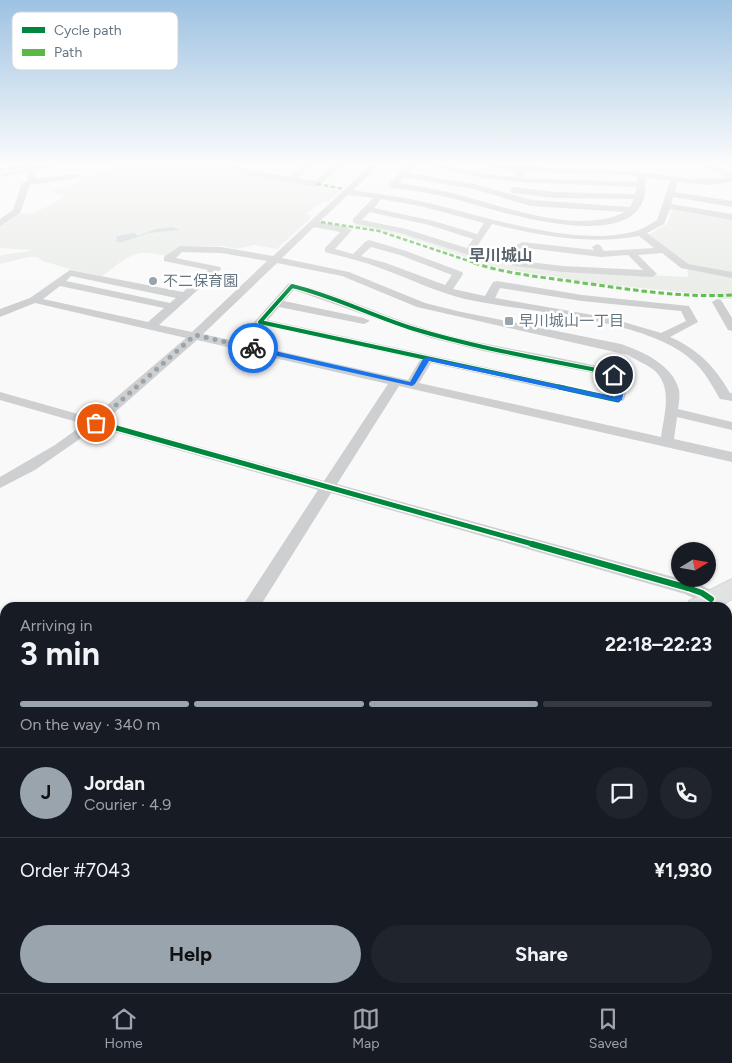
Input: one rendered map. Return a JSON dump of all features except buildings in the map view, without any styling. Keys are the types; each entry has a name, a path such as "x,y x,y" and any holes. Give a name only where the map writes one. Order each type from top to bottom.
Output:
{"main road":[{"path":"720,602 732,588"}],"street":[{"path":"0,223 17,211"},
{"path":"0,489 51,462 133,396 151,375 326,211"},
{"path":"366,211 356,221 403,231 469,252 489,222"},
{"path":"379,211 421,220 478,237"},
{"path":"451,211 489,222 594,238 619,237 641,233 661,222 665,211"},
{"path":"512,211 572,223 608,222 628,215 632,211"},
{"path":"699,211 732,217"},
{"path":"312,224 346,230 328,250 382,265 447,290 466,296 624,324 661,336 693,355 720,383 725,396 732,397"},
{"path":"641,233 685,266 732,275"},
{"path":"594,238 601,254"},
{"path":"355,257 369,243 403,252 458,274 447,290"},
{"path":"631,253 652,274 564,269 515,263 522,245 601,254 664,250"},
{"path":"216,269 168,259 180,249 221,250 345,274 420,305 617,347 632,352 653,364 668,379 673,396 667,443"},
{"path":"150,326 236,253"},
{"path":"3,310 34,300 72,272 185,296"},
{"path":"58,282 172,307"},
{"path":"488,300 497,284 582,298 685,308 692,322 661,336"},
{"path":"277,302 367,317 442,337 606,372 619,380 622,386 618,400 260,322 277,302 292,286 320,292 367,317"},
{"path":"442,337 466,296"},
{"path":"34,300 732,457"},
{"path":"732,302 717,302 732,328"},
{"path":"348,341 367,317"},
{"path":"412,384 427,359"},
{"path":"253,602 396,381"},
{"path":"0,396 688,588 702,593 713,602"},
{"path":"671,412 732,426"},
{"path":"0,483 46,458 99,423"}],"shaded area":[{"path":"37,211 310,211 306,214 311,216 277,249 254,245 236,249 224,246 180,246 166,256 146,253 131,256 102,276 69,269 43,261 37,257 28,257 0,264 0,256 32,250 0,248 0,225 14,214"},
{"path":"671,211 686,211 732,219 732,299 720,299 711,295 600,284 488,265 491,261 583,272 688,277 687,265 648,235 667,224"},
{"path":"356,223 410,235 485,259 483,263 401,235 353,225"},
{"path":"173,227 180,230 149,233 122,242 116,242 117,236 134,233 138,236 155,229"}],"marked path":[{"path":"321,222 379,231 484,266 515,273 640,291 714,296 732,295"}],"cycle path":[{"path":"292,286 323,295 396,323 435,335 483,347 606,372 614,375 622,386 618,400 260,322 292,286"},
{"path":"102,424 688,588 702,593 711,599"}],"way so far":[{"path":"96,423 195,335 253,348"}],"place":[{"name":"不二保育園","path":"153,281"},
{"name":"早川城山一丁目","path":"509,321"}],"district":[{"name":"早川城山","path":"501,255"}],"route":[{"path":"253,348 412,384 427,359 618,400 622,386 614,375"}]}
